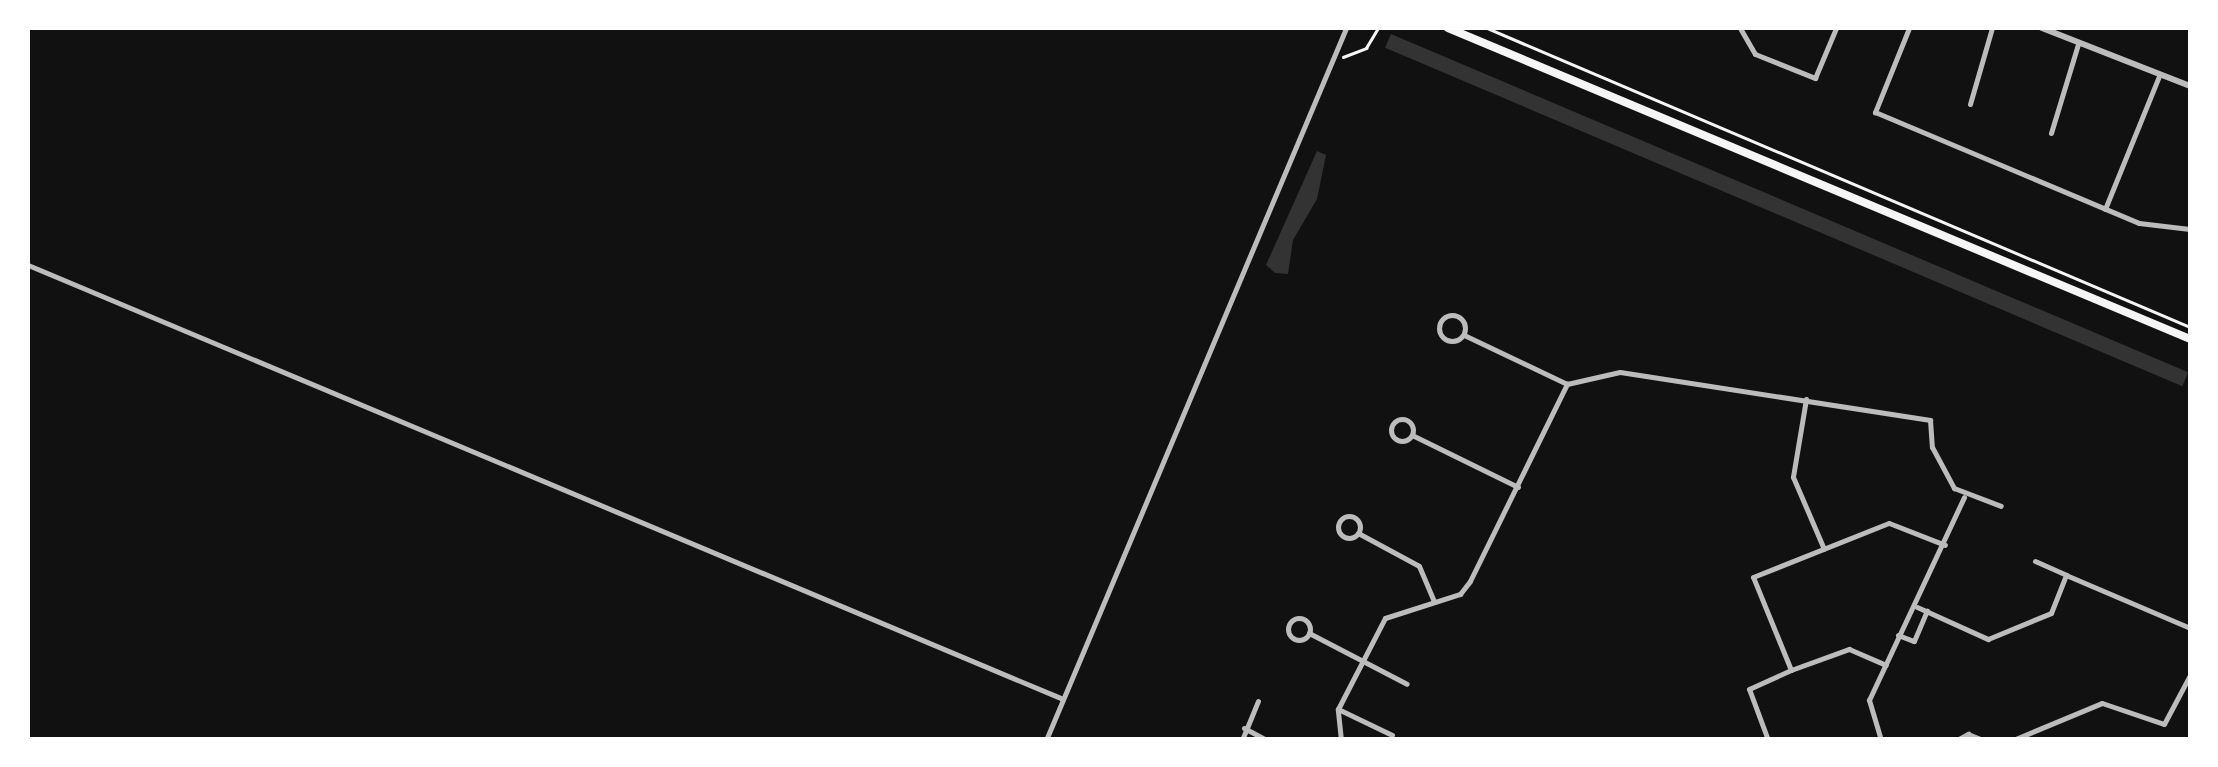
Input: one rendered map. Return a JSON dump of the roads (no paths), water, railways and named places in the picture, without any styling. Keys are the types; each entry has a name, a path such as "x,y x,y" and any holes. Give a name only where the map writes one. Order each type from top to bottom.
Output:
{"main road":[{"path":"1448,28 2190,339"}],"street":[{"path":"1740,28 1756,54 1815,78 1836,28"},
{"path":"1909,28 1875,112 2139,223 2179,224 2190,229"},
{"path":"1970,104 1992,28"},
{"path":"2042,28 2190,86"},
{"path":"1046,740 1344,29"},
{"path":"2051,133 2078,44"},
{"path":"2105,208 2159,76"},
{"path":"28,265 1063,700"},
{"path":"1464,335 1459,318 1442,322 1444,338 1464,335 1567,384 1620,372 1930,420 1939,468 1964,497 2001,506"},
{"path":"1341,740 1338,709 1385,618 1460,594 1518,487 1567,384"},
{"path":"1806,399 1794,477 1824,548"},
{"path":"1412,435 1408,420 1393,423 1396,439 1412,435 1518,487"},
{"path":"1881,740 1869,700 1908,611 1917,607 1964,497"},
{"path":"1358,533 1354,517 1339,522 1344,536 1358,533 1420,566 1434,602"},
{"path":"1792,670 1754,577 1889,522 1945,545"},
{"path":"2036,561 2190,628"},
{"path":"1917,607 1988,638 2050,613 2066,575"},
{"path":"1898,635 1914,641 1926,611"},
{"path":"1309,633 1294,638 1289,624 1305,620 1309,633 1406,684"},
{"path":"1768,740 1749,690 1848,649 1886,665"},
{"path":"2013,740 2102,703 2164,724 2190,675"},
{"path":"1242,740 1258,700"},
{"path":"1338,709 1392,736"},
{"path":"1244,728 1267,740"},
{"path":"1957,740 1968,734 1983,740"}]}
